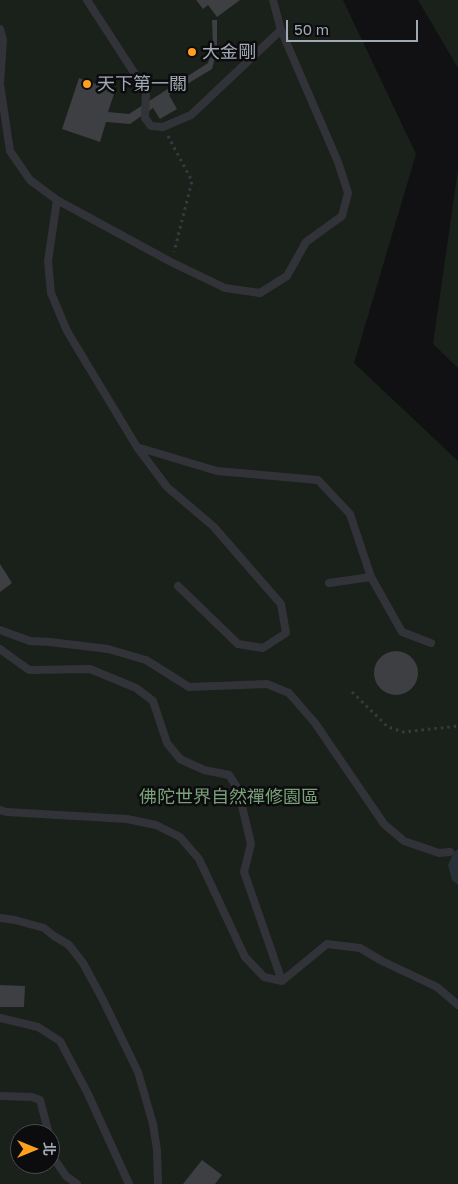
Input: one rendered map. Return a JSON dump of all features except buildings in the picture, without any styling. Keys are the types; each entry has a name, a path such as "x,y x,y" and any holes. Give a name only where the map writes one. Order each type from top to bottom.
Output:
{"lane":[{"path":"88,0 146,91 145,118 151,126 163,127 191,115 281,30"},
{"path":"0,29 3,40 0,84 10,151 30,180 57,200 172,262 225,288 260,293 287,276 306,242 342,216 348,193 338,162 281,30 272,0"},
{"path":"57,200 48,261 51,293 67,331 137,447 166,487 213,526 281,604 286,633 263,648 238,644 178,586"},
{"path":"137,447 217,471 318,480 350,514 371,578 402,632 431,643"},
{"path":"329,582 371,578"},
{"path":"0,630 30,641 108,649 146,660 189,687 266,684 289,693 315,724 384,824 404,841 439,853 450,852"},
{"path":"0,649 29,670 90,669 136,688 153,701 167,743 180,760 204,770 229,775 238,789 251,844 244,872 282,981"},
{"path":"0,810 7,812 127,819 156,825 180,837 199,859 214,895 245,957 264,977 282,981"},
{"path":"0,918 44,928 69,945 83,963 138,1072 153,1124 157,1150 158,1184"},
{"path":"282,981 327,944 360,948 382,961 437,987 458,1005"},
{"path":"0,1018 38,1028 60,1041 88,1094 129,1184"},
{"path":"0,1096 32,1097 40,1100 46,1124"},
{"path":"60,1167 66,1176 77,1184"}],"path":[{"path":"163,127 192,181 172,262"},
{"path":"352,692 388,727 404,732 458,726"}],"green space":[{"name":"佛陀世界自然禪修園區","path":"0,0 343,0 416,154 354,363 458,461 458,1184 0,1184"},
{"path":"418,0 458,0 458,68"},
{"path":"458,169 458,368 433,344"}],"shaded area":[{"path":"458,849 458,885 452,880 448,865 454,852"}],"place":[{"name":"大金剛","path":"192,52"},
{"name":"天下第一關","path":"87,84"}]}
